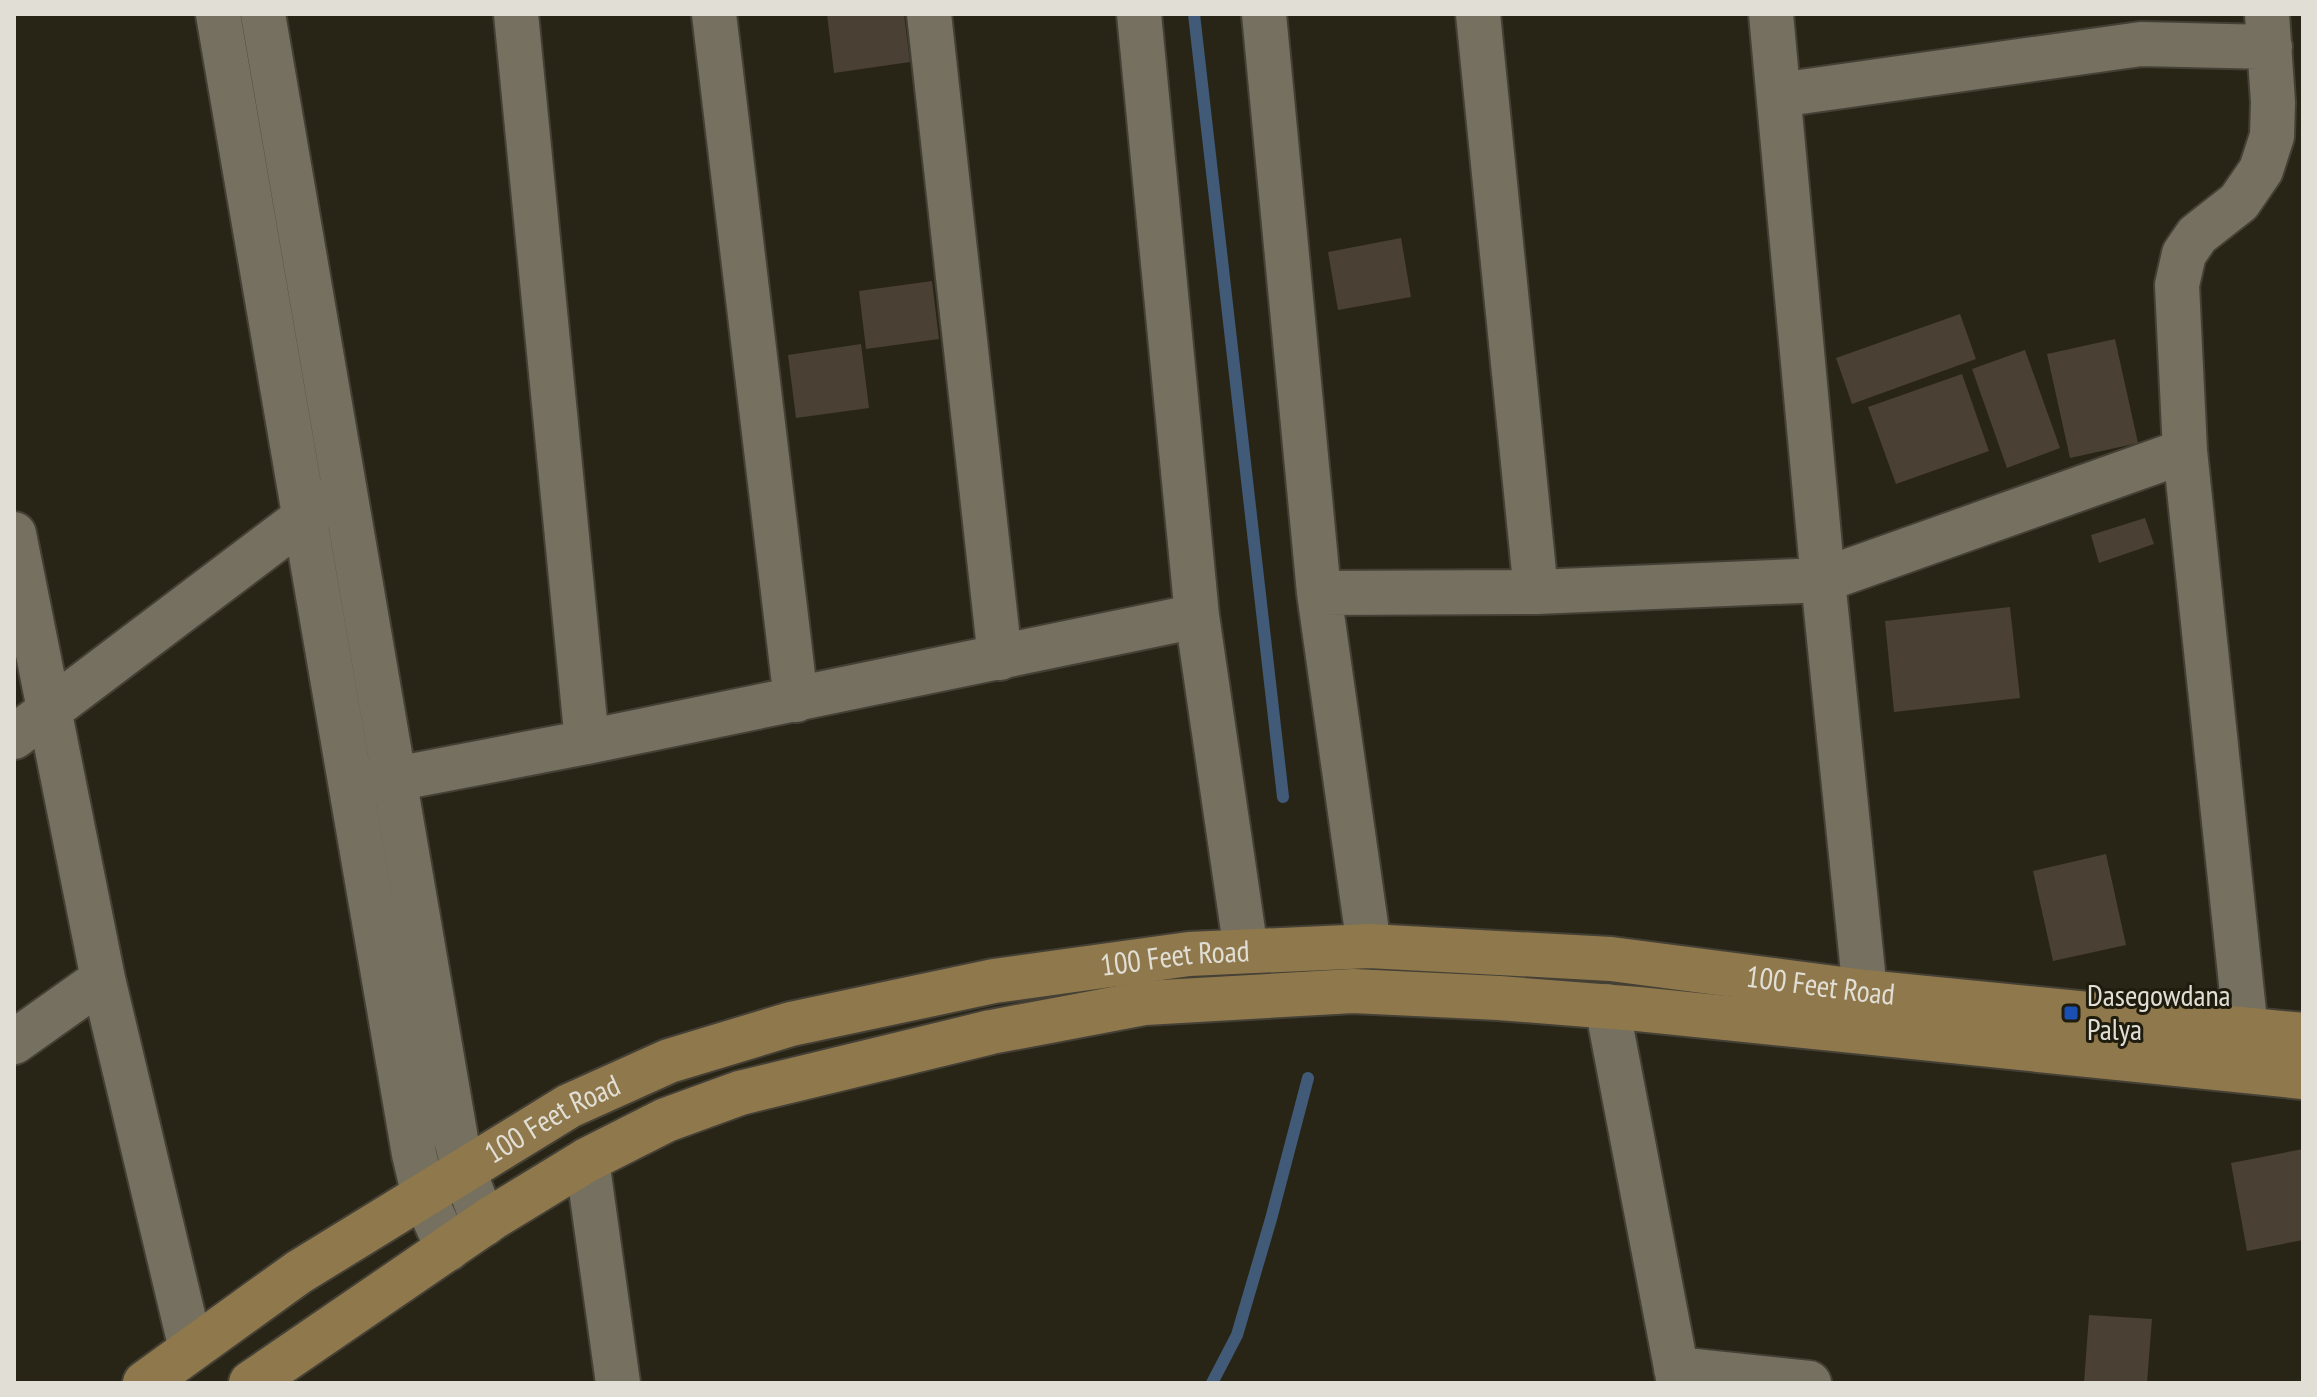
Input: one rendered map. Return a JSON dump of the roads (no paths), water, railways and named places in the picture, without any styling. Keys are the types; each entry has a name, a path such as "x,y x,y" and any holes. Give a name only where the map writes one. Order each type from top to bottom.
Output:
{"main road":[{"name":"100 Feet Road","path":"145,1383 299,1272 569,1106 669,1061 791,1024 994,981 1189,954 1369,946 1611,959 1865,992 2246,1051 2303,1077"},
{"name":"100 Feet Road","path":"251,1383 484,1224 587,1160 666,1120 740,1093 991,1032 1145,1003 1353,991 1499,998 2246,1051 2303,1035"}],"street":[{"path":"218,14 414,1154 424,1196 448,1249"},
{"path":"263,14 456,1139 464,1171 484,1224"},
{"path":"516,14 587,742"},
{"path":"714,14 796,700"},
{"path":"929,14 1000,658"},
{"path":"1139,14 1197,616 1246,951"},
{"path":"1264,14 1319,593 1369,946"},
{"path":"1478,14 1536,592"},
{"path":"1771,14 1865,992"},
{"path":"1779,95 2140,29 2268,30 2272,136 2261,170 2239,202 2197,235 2184,254 2177,285 2185,451 2246,1051"},
{"path":"1319,593 1536,592 1823,580 2185,451"},
{"path":"14,737 344,488"},
{"path":"14,534 103,979 191,1349"},
{"path":"351,788 796,700 1197,616"},
{"path":"14,1042 103,979"},
{"path":"1607,1006 1677,1376 1809,1383"},
{"path":"587,1160 618,1383"}],"waterway":[{"path":"1194,14 1283,797"},
{"path":"1212,1383 1237,1335 1308,1078"}],"place":[{"name":"Dasegowdana Palya","path":"2071,1013"}]}
